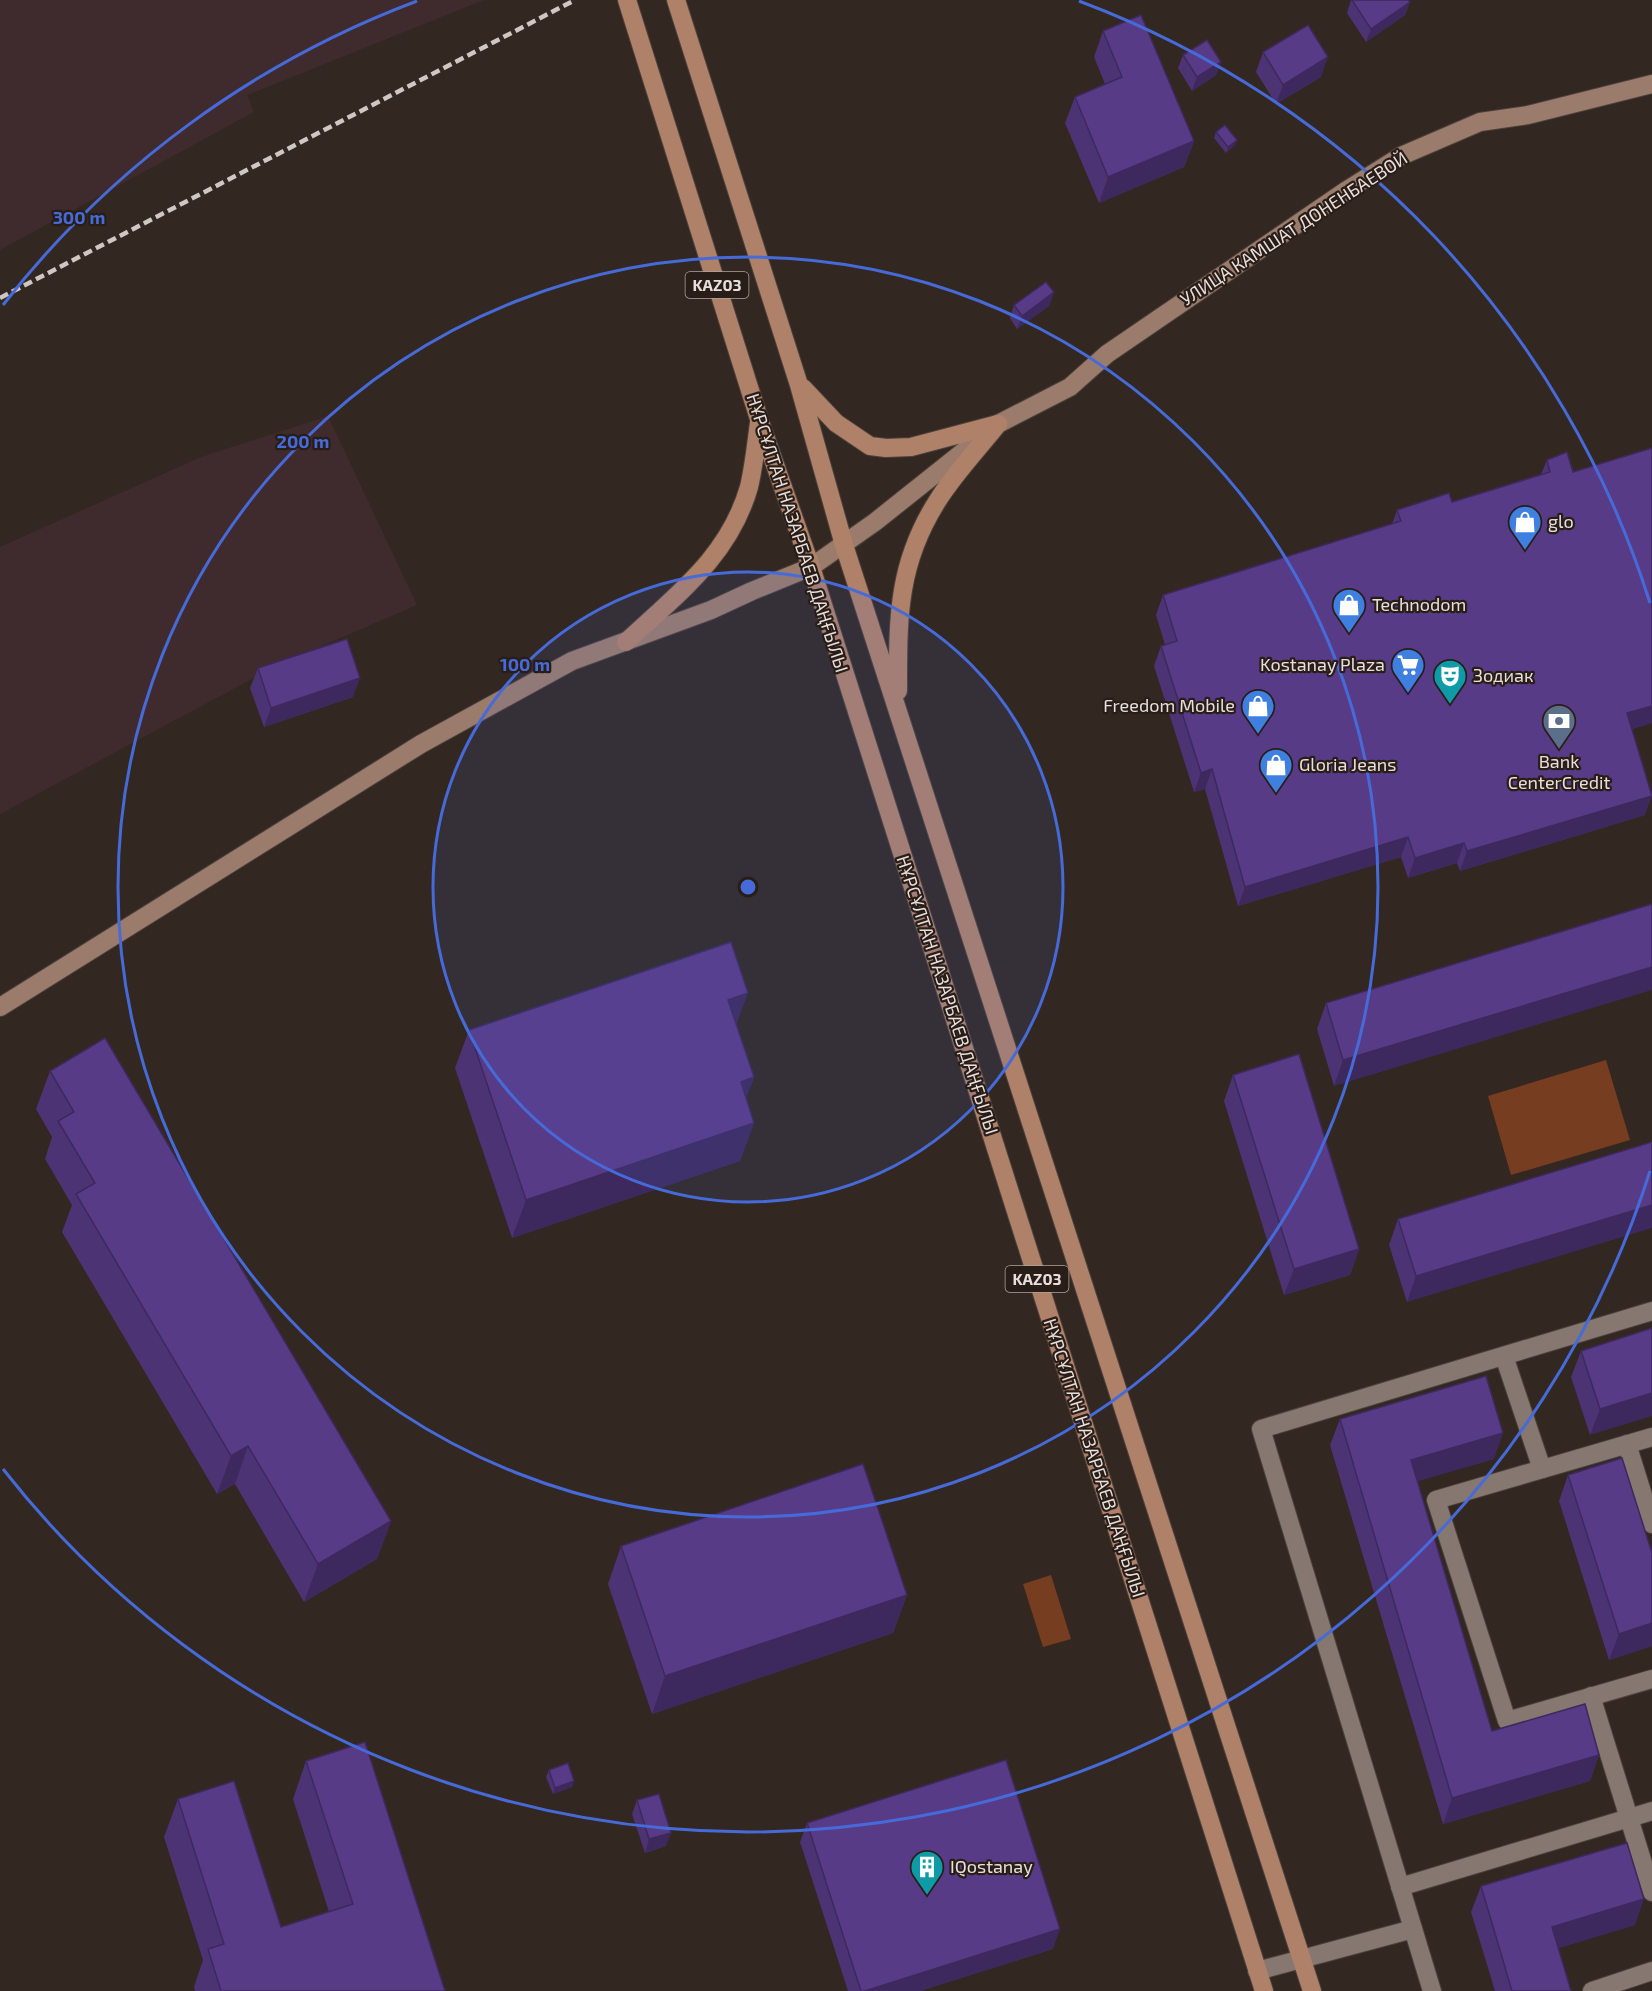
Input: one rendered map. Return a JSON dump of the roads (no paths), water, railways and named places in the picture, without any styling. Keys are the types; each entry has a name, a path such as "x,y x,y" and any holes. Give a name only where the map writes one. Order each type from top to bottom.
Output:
{"main road":[{"name":"НҰРСҰЛТАН НАЗАРБАЕВ ДАҢҒЫЛЫ","path":"627,0 760,422 811,567 1264,1991"},
{"name":"KАZ03","path":"676,0 799,385 844,544 1312,1991"},
{"path":"799,385 836,423 870,446 911,447 998,424"},
{"path":"626,642 694,579 712,560 727,538 740,513 749,486 760,422"},
{"path":"898,708 898,624 907,567 921,532 938,500 998,424"}],"street":[{"name":"УЛИЦА КАМШАТ ДОНЕНБАЕВОЙ","path":"0,1007 421,744 572,661 711,610 811,567 875,522 998,424 1070,387 1107,354 1347,189 1401,156 1480,122 1528,115 1652,84"},
{"path":"1431,1991 1261,1429 1652,1311"},
{"path":"1504,1356 1542,1469"},
{"path":"1652,1437 1436,1500 1508,1721 1652,1678"},
{"path":"1627,1444 1652,1524"},
{"path":"1591,1696 1652,1892"},
{"path":"1400,1887 1652,1811"},
{"path":"1257,1971 1413,1929"},
{"path":"1592,1991 1652,1971"}],"railway":[{"path":"0,298 575,0"}],"place":[{"name":"glo","path":"1525,551"},
{"name":"Technodom","path":"1349,634"},
{"name":"Kostanay Plaza","path":"1408,694"},
{"name":"Зодиак","path":"1450,705"},
{"name":"Freedom Mobile","path":"1258,735"},
{"name":"Bank CenterCredit","path":"1559,750"},
{"name":"Gloria Jeans","path":"1276,794"},
{"name":"IQostanay","path":"927,1896"}]}
